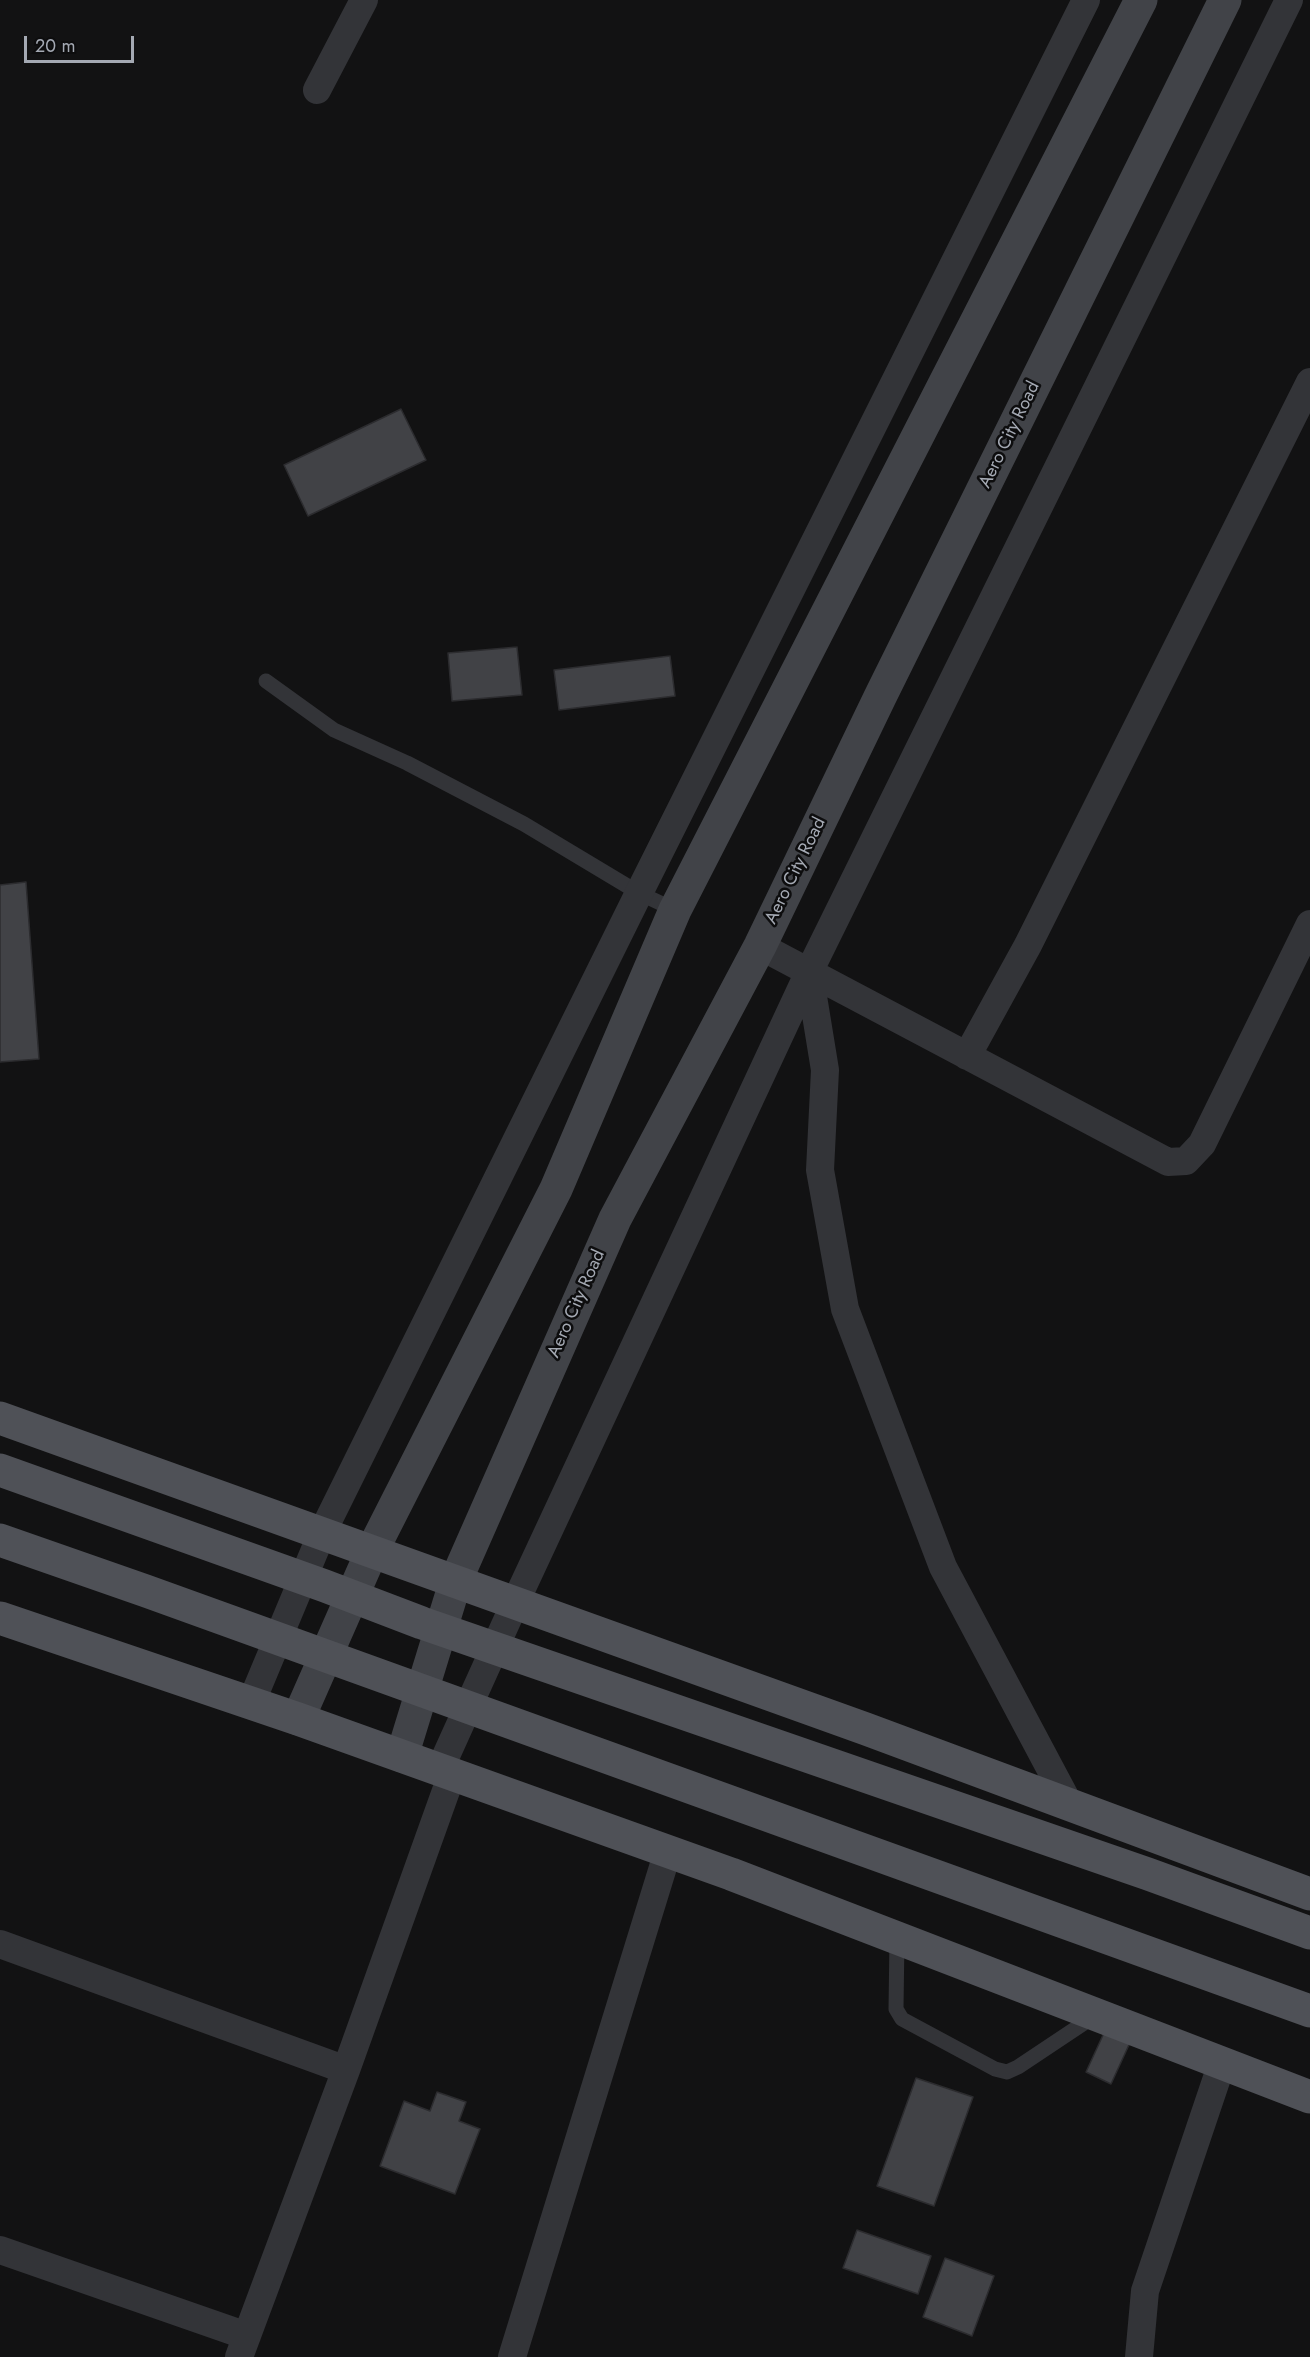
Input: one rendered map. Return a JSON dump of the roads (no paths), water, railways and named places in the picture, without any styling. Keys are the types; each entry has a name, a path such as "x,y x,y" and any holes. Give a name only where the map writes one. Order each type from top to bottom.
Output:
{"main road":[{"path":"0,1418 456,1580 1310,1894"},
{"path":"0,1470 422,1623 1148,1874 1310,1933"},
{"path":"0,1540 146,1590 1310,2011"},
{"path":"0,1618 251,1702 668,1851 1310,2097"}],"street":[{"path":"317,90 364,0"},
{"path":"251,1702 322,1533 639,892 1086,0"},
{"path":"298,1719 372,1551 556,1189 675,910 1141,0"},
{"name":"Aero City Road","path":"402,1756 456,1580 615,1219 760,946 885,686 1225,0"},
{"path":"0,2250 243,2347 346,2070 446,1771 515,1603 809,972 1289,0"},
{"path":"967,1056 1028,945 1310,382"},
{"path":"760,946 1168,1162 1186,1161 1202,1144 1310,924"},
{"path":"809,972 825,1070 820,1170 845,1310 943,1567 1069,1804"},
{"path":"512,2357 668,1851"},
{"path":"0,1944 346,2070"},
{"path":"1138,2357 1145,2291 1222,2063"}],"lane":[{"path":"266,681 334,730 407,763 524,824 639,892 675,910"},
{"path":"897,1938 896,2009 902,2019 995,2069 1007,2072 1018,2067 1096,2015"}]}
